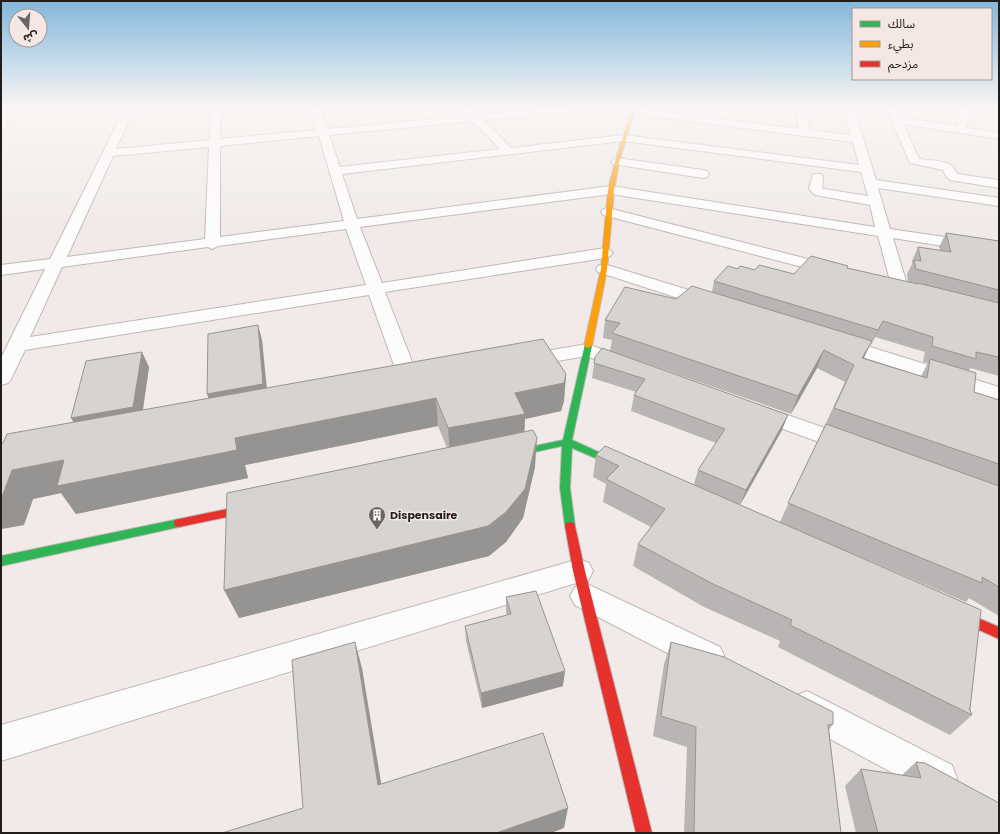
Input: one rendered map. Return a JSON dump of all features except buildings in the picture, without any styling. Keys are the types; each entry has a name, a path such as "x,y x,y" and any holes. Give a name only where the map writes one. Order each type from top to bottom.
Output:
{"street":[{"path":"1,379 111,147"},
{"path":"108,153 173,147"},
{"path":"212,244 215,147"},
{"path":"328,147 352,226 377,289 410,382"},
{"path":"504,147 509,152"},
{"path":"335,171 551,147"},
{"path":"621,147 611,190 604,261 567,442 565,488 570,525 582,583 644,833"},
{"path":"693,147 865,169"},
{"path":"860,147 900,288"},
{"path":"908,147 914,161 916,162 947,167 950,169 952,176 954,177 999,184"},
{"path":"617,162 703,174"},
{"path":"817,177 815,189 820,192 876,202"},
{"path":"870,183 999,202"},
{"path":"1,270 352,226 611,190 999,250"},
{"path":"608,212 846,274"},
{"path":"17,345 377,289 604,261 726,307"},
{"path":"885,284 915,292"},
{"path":"824,339 999,394"},
{"path":"502,365 587,350 647,371"},
{"path":"737,404 864,450"},
{"path":"497,457 567,442 632,471"},
{"path":"1,561 264,505"},
{"path":"1,743 582,583 731,670"},
{"path":"941,607 999,633"},
{"path":"780,694 843,726 965,792"}],"traffic: fast":[{"path":"570,526 565,488 567,442 588,346"},
{"path":"507,455 567,442 624,467"},
{"path":"1,561 179,523"}],"traffic: slow":[{"path":"588,346 604,269 611,190 622,147"}],"traffic: jam":[{"path":"179,523 256,507"},
{"path":"570,526 579,571 644,833"},
{"path":"952,612 999,633"}],"place":[{"name":"Dispensaire","path":"377,530"}]}
